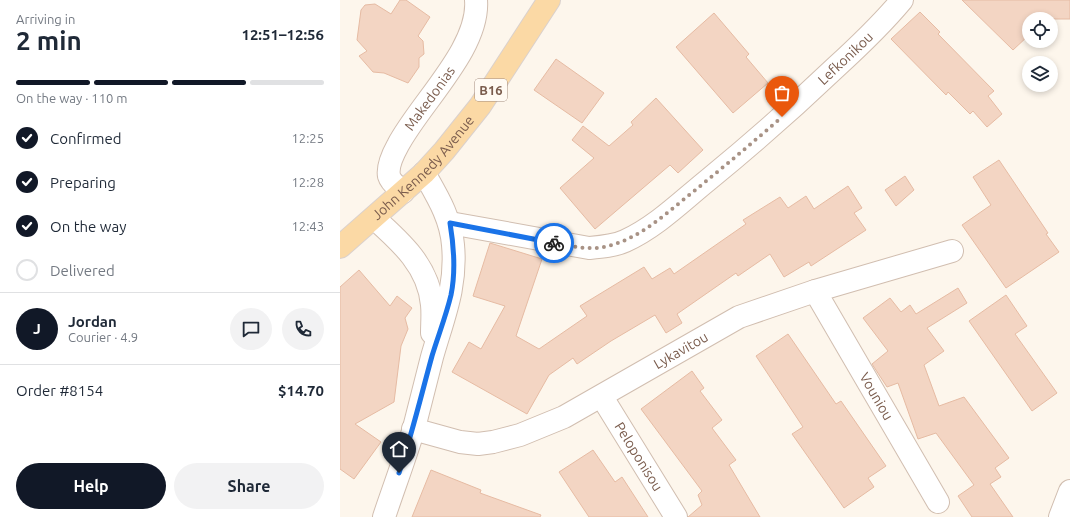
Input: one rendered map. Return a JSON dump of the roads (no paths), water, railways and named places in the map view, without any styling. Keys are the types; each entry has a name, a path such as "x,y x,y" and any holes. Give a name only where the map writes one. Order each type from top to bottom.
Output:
{"main road":[{"name":"John Kennedy Avenue","path":"340,247 424,173 444,151 480,106 549,0"}],"street":[{"name":"Makedonias","path":"403,192 389,178 388,170 391,160 405,133 458,58 468,41 474,25 477,9 476,0"},
{"name":"Lefkonikou","path":"450,223 589,248 607,246 624,241 641,232 658,220 745,149 803,99 848,56 902,0"},
{"path":"384,517 413,429 432,356 452,289 454,271 450,223 442,203 424,173"},
{"path":"374,218 401,242 414,257 428,285 432,304 432,356"},
{"name":"Lykavitou","path":"413,429 460,442 478,444 520,435 564,417 602,397 739,316 815,291 952,251"},
{"name":"Vouniou","path":"815,291 938,502"},
{"name":"Peloponisou","path":"602,397 676,517"},
{"path":"1060,517 1070,491"}]}
